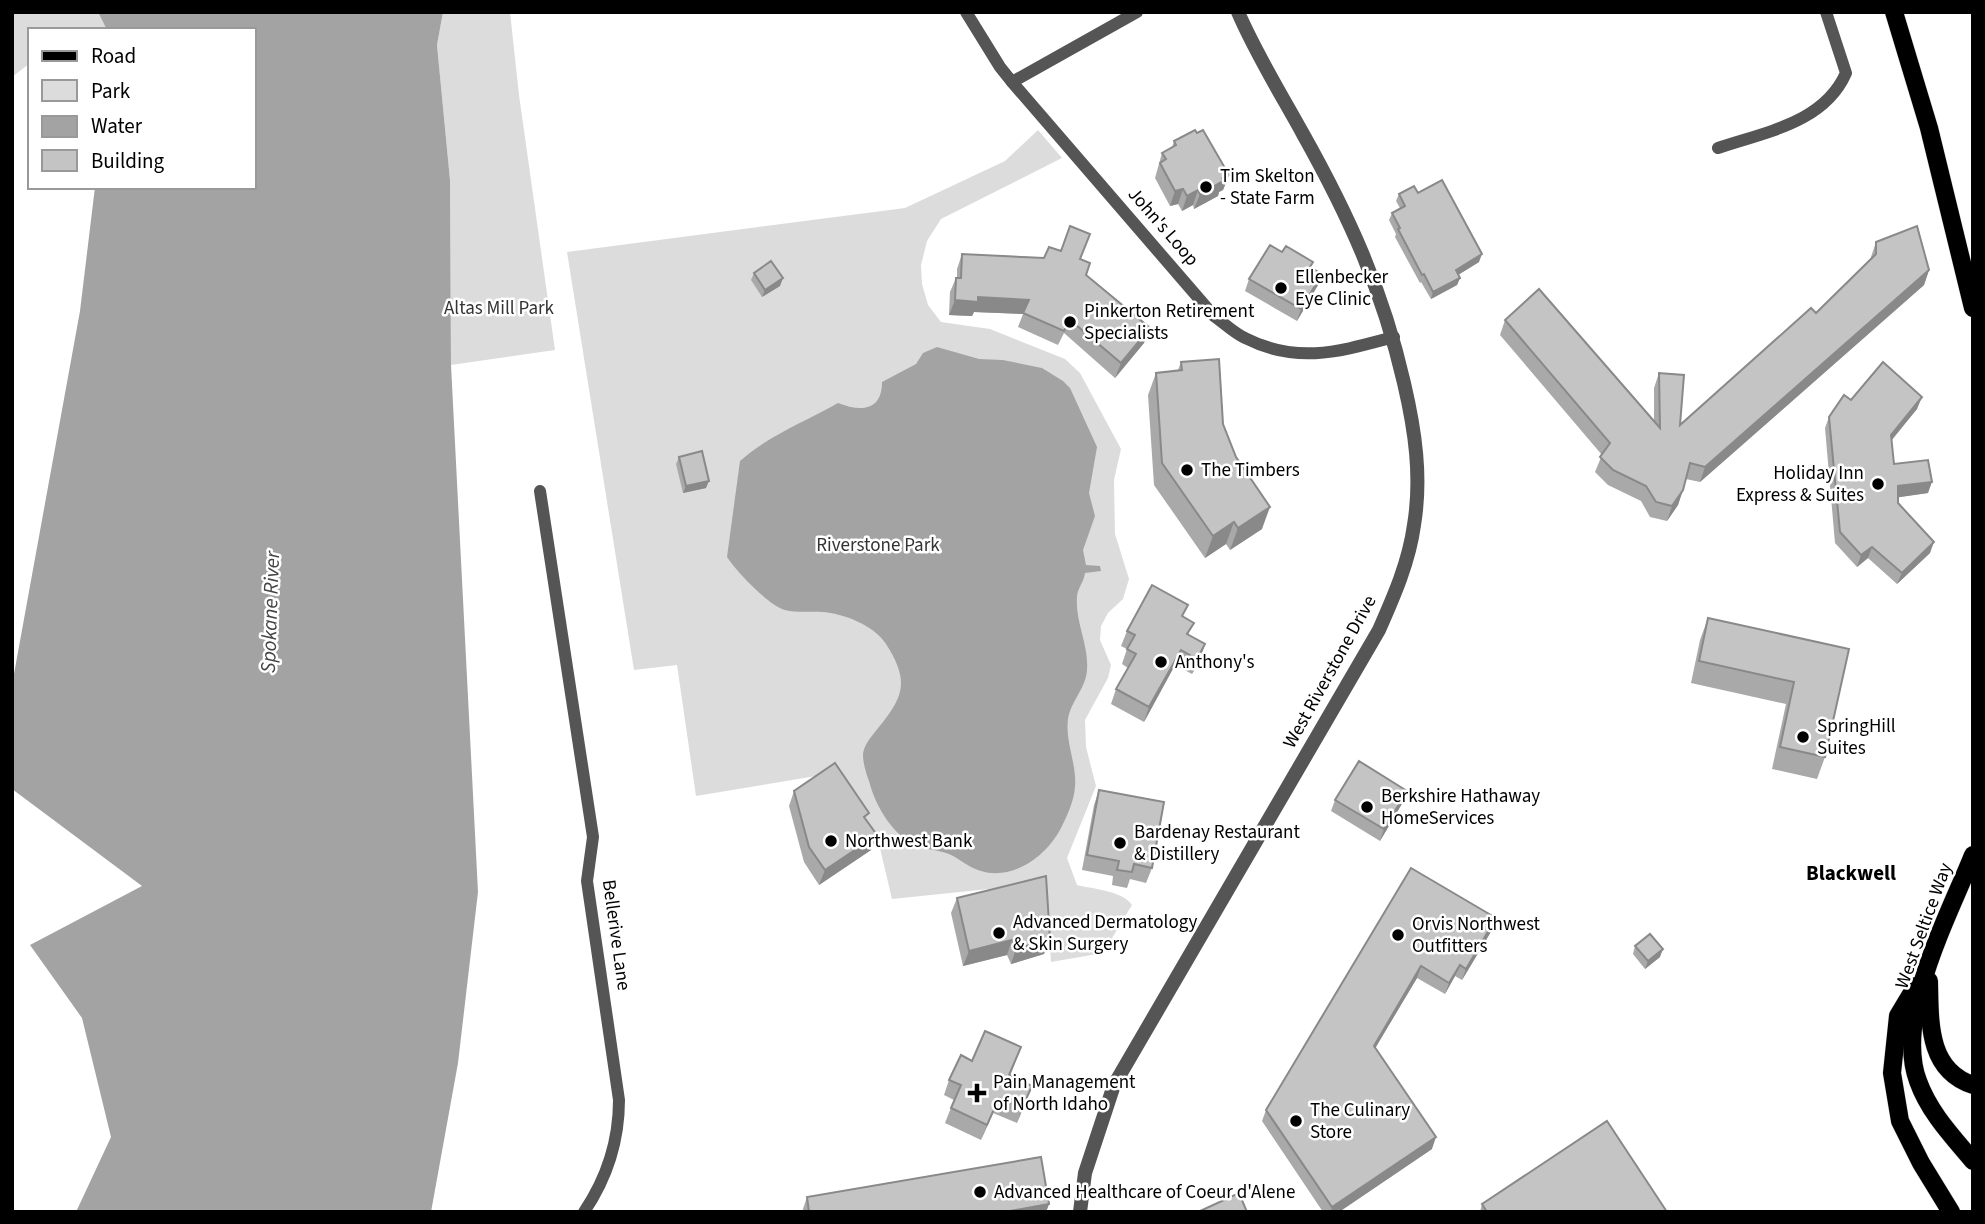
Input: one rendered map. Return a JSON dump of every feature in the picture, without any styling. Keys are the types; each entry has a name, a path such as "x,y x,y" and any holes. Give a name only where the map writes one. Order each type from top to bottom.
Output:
{"main road":[{"path":"1894,12 1929,128 1973,308"},
{"name":"West Seltice Way","path":"1973,855 1929,965 1915,1011 1911,1040 1918,1082 1929,1104 1973,1161"},
{"path":"1929,965 1930,1020 1934,1045 1941,1062 1950,1073 1973,1085"},
{"path":"1929,965 1898,1016 1892,1073 1900,1121 1921,1163 1951,1212"}],"street":[{"name":"John's Loop","path":"965,12 1012,82 1214,316 1244,338 1282,352 1327,354 1394,337"},
{"path":"1012,82 1137,12"},
{"name":"West Riverstone Drive","path":"1080,1212 1085,1173 1114,1085 1379,630 1402,578 1414,525 1418,478 1414,424 1394,337 1378,289 1334,191 1238,12"},
{"path":"1717,148 1805,119 1840,88 1846,73 1826,12"},
{"name":"Bellerive Lane","path":"540,491 593,837 587,881 619,1100 617,1130 610,1161 602,1182 584,1212"}],"green space":[{"path":"12,12 98,12 106,28 28,28 28,65 12,77"},
{"name":"Altas Mill Park","path":"443,12 510,12 555,350 451,365 450,180 437,45"},
{"name":"Riverstone Park","path":"1038,130 1062,158 941,219 927,241 921,265 922,284 928,305 941,322 990,329 1065,359 1080,373 1121,449 1114,480 1115,534 1129,579 1123,599 1108,613 1101,626 1100,640 1111,665 1108,678 1085,720 1086,747 1096,786 1067,858 1077,885 1115,894 1132,905 1103,953 1051,962 1046,883 892,899 879,844 834,773 696,796 677,665 634,670 567,252 905,208 1005,161"}],"water":[{"name":"Spokane River","path":"98,12 443,12 437,45 450,180 451,365 478,892 458,1063 431,1212 76,1212 111,1137 82,1018 30,945 142,886 12,789 12,685 80,311 95,189 256,189 256,28 106,28"},
{"path":"937,347 979,359 1003,360 1042,368 1063,381 1070,388 1097,447 1089,493 1095,516 1083,550 1086,565 1100,566 1101,571 1085,573 1077,594 1087,670 1068,719 1075,778 1073,797 1062,826 1048,847 1029,863 1006,872 981,871 949,854 909,842 893,828 881,810 866,771 863,752 892,709 901,680 894,658 881,637 866,626 839,615 790,611 778,607 753,587 727,557 740,461 775,436 838,403 855,408 869,407 878,399 882,382 916,364 923,353"}],"building":[{"path":"1195,130 1197,133 1203,130 1229,175 1200,194 1198,190 1187,196 1183,189 1175,191 1160,163 1166,159 1162,153 1176,145 1174,141"},
{"path":"1442,180 1482,254 1456,270 1460,278 1433,292 1392,213 1405,206 1399,194 1414,186 1418,193"},
{"name":"Pinkerton Retirement Specialists","path":"1070,226 1090,234 1080,259 1090,263 1086,275 1150,328 1121,363 1069,319 1064,331 1023,313 1029,300 978,297 978,302 955,300 956,278 961,278 962,254 1044,258 1049,247 1061,251"},
{"path":"1917,226 1929,270 1705,467 1690,463 1683,490 1672,506 1656,502 1646,486 1613,470 1600,457 1610,443 1505,320 1539,289 1660,428 1659,373 1684,375 1680,425 1811,308 1816,313 1876,254 1876,242"},
{"name":"Ellenbecker Eye Clinic","path":"1270,245 1282,252 1286,246 1313,262 1310,267 1322,274 1301,309 1249,279"},
{"path":"771,261 783,278 765,290 754,273"},
{"name":"The Timbers","path":"1219,359 1223,424 1236,457 1270,507 1238,528 1234,522 1213,536 1162,463 1156,373 1182,370 1181,362"},
{"name":"Holiday Inn Express & Suites","path":"1883,362 1922,397 1891,435 1894,464 1928,460 1932,482 1898,486 1898,503 1934,542 1902,573 1872,547 1861,555 1840,532 1829,417 1844,395 1851,400"},
{"path":"702,451 709,481 686,486 679,457"},
{"name":"Anthony's","path":"1152,585 1188,605 1182,616 1194,623 1187,634 1205,644 1197,659 1181,650 1149,707 1116,689 1136,654 1127,649 1135,635 1127,631"},
{"name":"SpringHill Suites","path":"1708,618 1849,649 1825,757 1780,747 1794,682 1699,661"},
{"name":"Berkshire Hathaway HomeServices","path":"1359,761 1407,791 1384,829 1335,800"},
{"name":"Northwest Bank","path":"835,763 869,813 864,817 877,835 825,870 809,847 794,791"},
{"name":"Bardenay Restaurant & Distillery","path":"1099,790 1164,802 1152,868 1134,864 1132,872 1117,870 1119,861 1087,855"},
{"path":"1411,868 1496,918 1466,969 1460,965 1449,983 1421,966 1374,1046 1436,1137 1332,1207 1266,1110"},
{"name":"Advanced Dermatology & Skin Surgery","path":"1046,876 1050,939 1016,949 1012,940 969,951 957,898"},
{"path":"1650,934 1663,949 1648,961 1635,946"},
{"name":"Pain Management of North Idaho","path":"985,1031 1021,1047 1009,1075 1032,1086 1022,1108 999,1098 987,1125 951,1108 961,1085 949,1080 961,1055 972,1061"},
{"path":"1607,1121 1667,1212 1487,1212 1482,1204"},
{"path":"1041,1157 1049,1204 1005,1212 809,1212 807,1197"},
{"path":"1239,1193 1247,1212 1198,1212"}],"place":[{"name":"Tim Skelton - State Farm","path":"1206,187"},
{"name":"Ellenbecker Eye Clinic","path":"1281,288"},
{"name":"Pinkerton Retirement Specialists","path":"1070,322"},
{"name":"The Timbers","path":"1187,470"},
{"name":"Holiday Inn Express & Suites","path":"1878,484"},
{"name":"Anthony's","path":"1161,662"},
{"name":"SpringHill Suites","path":"1803,737"},
{"name":"Berkshire Hathaway HomeServices","path":"1367,807"},
{"name":"Northwest Bank","path":"831,841"},
{"name":"Bardenay Restaurant & Distillery","path":"1120,843"},
{"name":"Advanced Dermatology & Skin Surgery","path":"999,933"},
{"name":"Orvis Northwest Outfitters","path":"1398,935"},
{"name":"Pain Management of North Idaho","path":"977,1093"},
{"name":"The Culinary Store","path":"1296,1121"},
{"name":"Advanced Healthcare of Coeur d'Alene","path":"980,1192"}],"district":[{"name":"Blackwell","path":"1851,873"}]}
